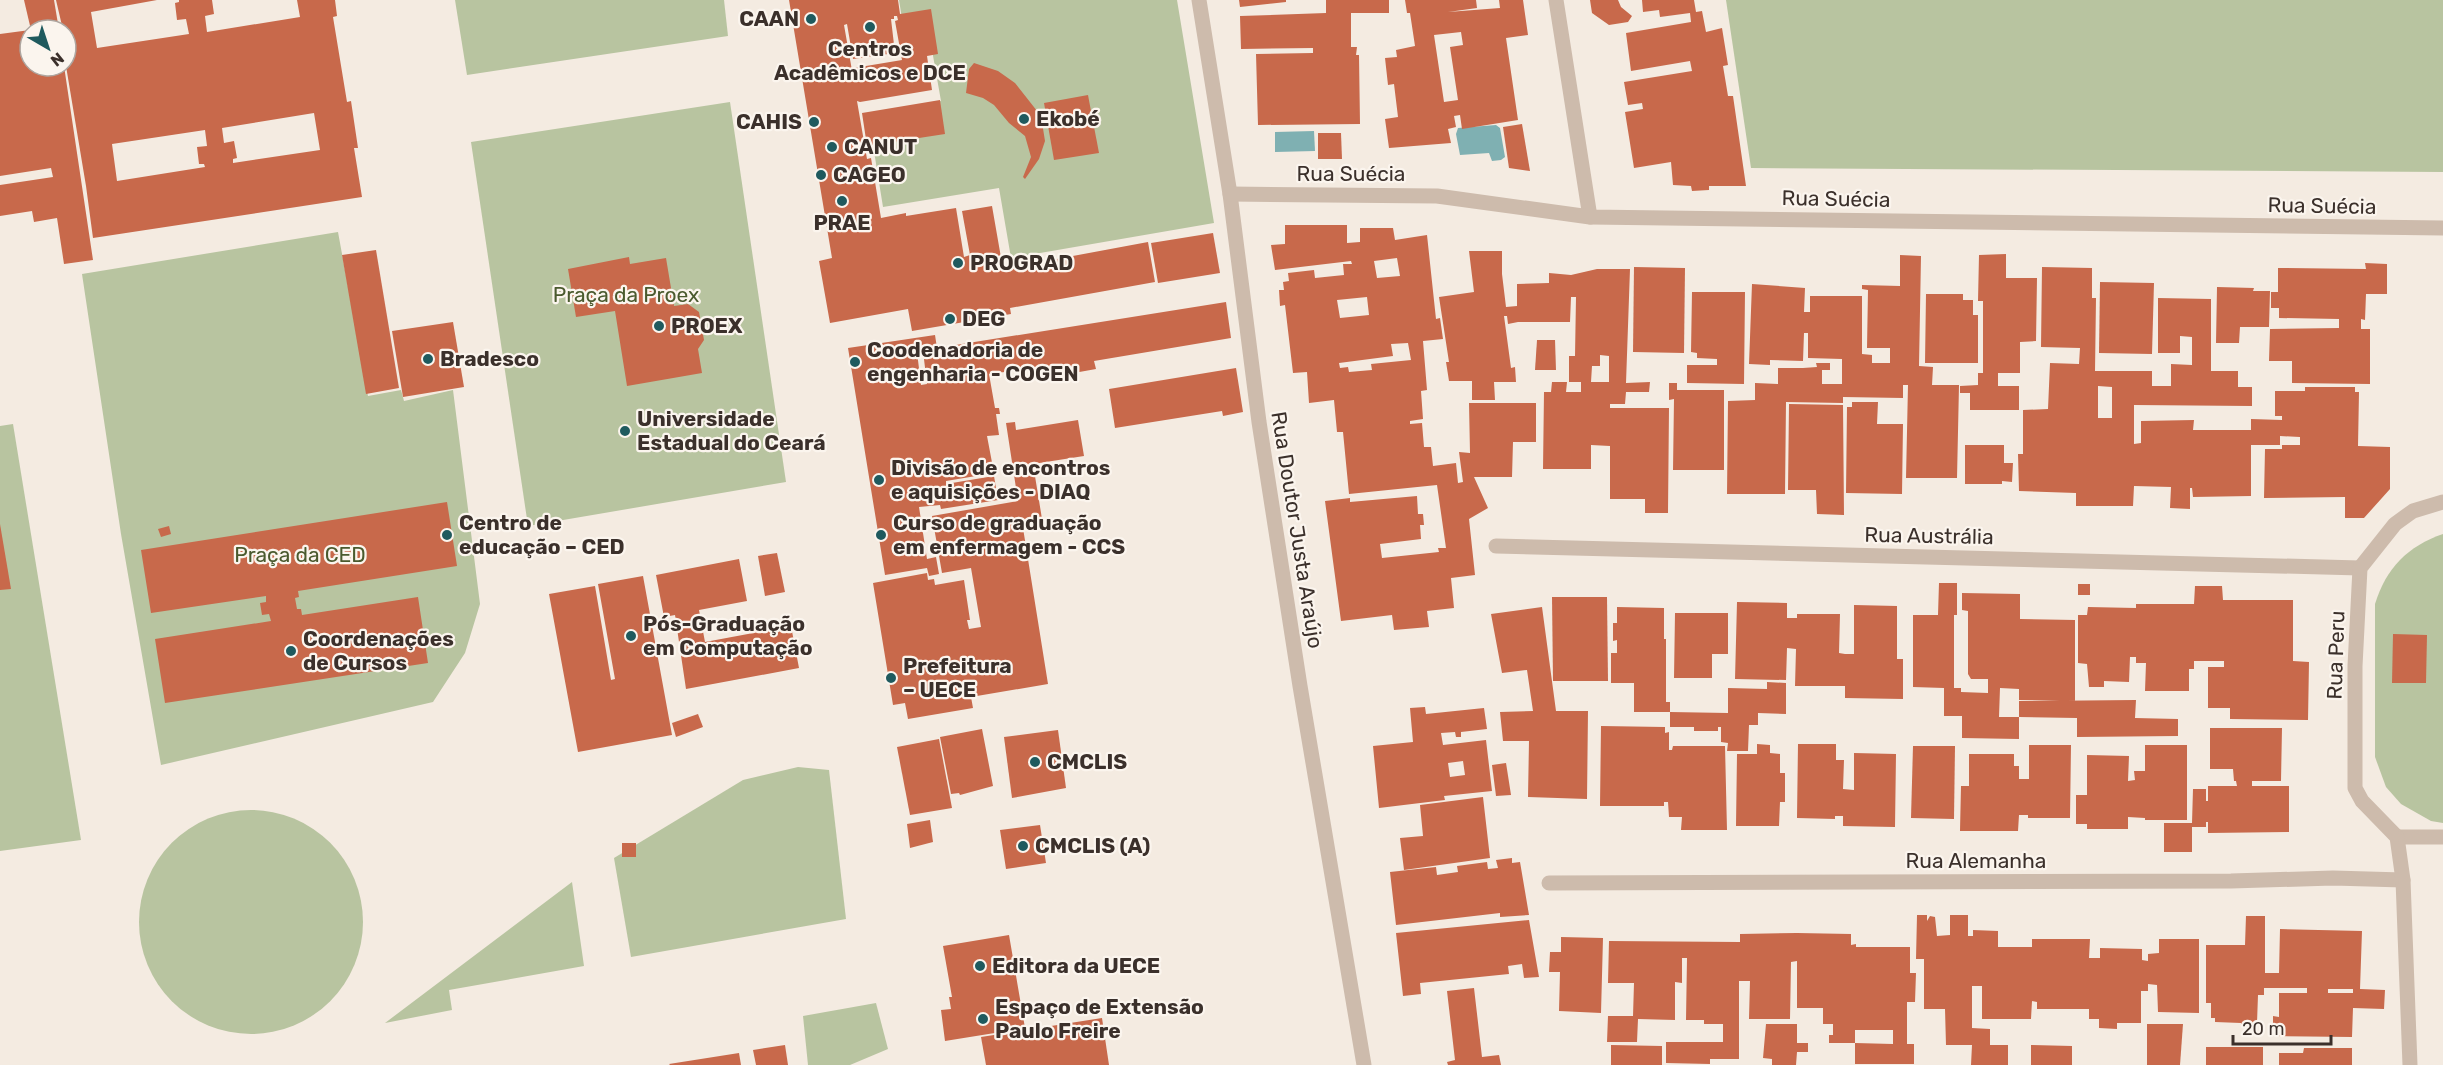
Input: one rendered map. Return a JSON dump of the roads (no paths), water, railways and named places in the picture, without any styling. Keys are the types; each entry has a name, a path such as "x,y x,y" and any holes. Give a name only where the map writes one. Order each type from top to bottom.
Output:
{"street":[{"name":"Rua Doutor Justa Araújo","path":"1199,0 1230,194 1259,422 1289,617 1365,1065"},
{"path":"1556,0 1590,217"},
{"name":"Rua Suécia","path":"1230,194 1437,196 1590,217 2443,228"},
{"path":"2360,568 2395,524 2413,511 2443,502"},
{"name":"Rua Austrália","path":"1496,546 2360,568"},
{"name":"Rua Peru","path":"2360,568 2355,666 2355,788 2362,801 2397,837"},
{"path":"2410,1065 2403,880 2397,837 2443,837"},
{"name":"Rua Alemanha","path":"1549,883 2231,881 2333,878 2403,880"}],"water":[{"path":"1496,125 1500,128 1505,157 1492,161 1489,153 1460,155 1456,134 1458,128"},
{"path":"1314,131 1315,151 1275,152 1275,132"}],"place":[{"name":"CAAN","path":"811,19"},
{"name":"Centros Acadêmicos e DCE","path":"870,27"},
{"name":"Ekobé","path":"1024,119"},
{"name":"CAHIS","path":"814,122"},
{"name":"CANUT","path":"832,147"},
{"name":"CAGEO","path":"821,175"},
{"name":"PRAE","path":"842,201"},
{"name":"PROGRAD","path":"958,263"},
{"name":"DEG","path":"950,319"},
{"name":"PROEX","path":"659,326"},
{"name":"Bradesco","path":"428,359"},
{"name":"Coodenadoria de engenharia - COGEN","path":"855,362"},
{"name":"Universidade Estadual do Ceará","path":"625,431"},
{"name":"Divisão de encontros e aquisições - DIAQ","path":"879,480"},
{"name":"Centro de educação – CED","path":"447,535"},
{"name":"Curso de graduação em enfermagem - CCS","path":"881,535"},
{"name":"Pós-Graduação em Computação","path":"631,636"},
{"name":"Coordenações de Cursos","path":"291,651"},
{"name":"Prefeitura – UECE","path":"891,678"},
{"name":"CMCLIS","path":"1035,762"},
{"name":"CMCLIS (A)","path":"1023,846"},
{"name":"Editora da UECE","path":"980,966"},
{"name":"Espaço de Extensão Paulo Freire","path":"983,1019"}],"park label":[{"name":"Praça da Proex","path":"626,295"},
{"name":"Praça da CED","path":"300,555"}]}
